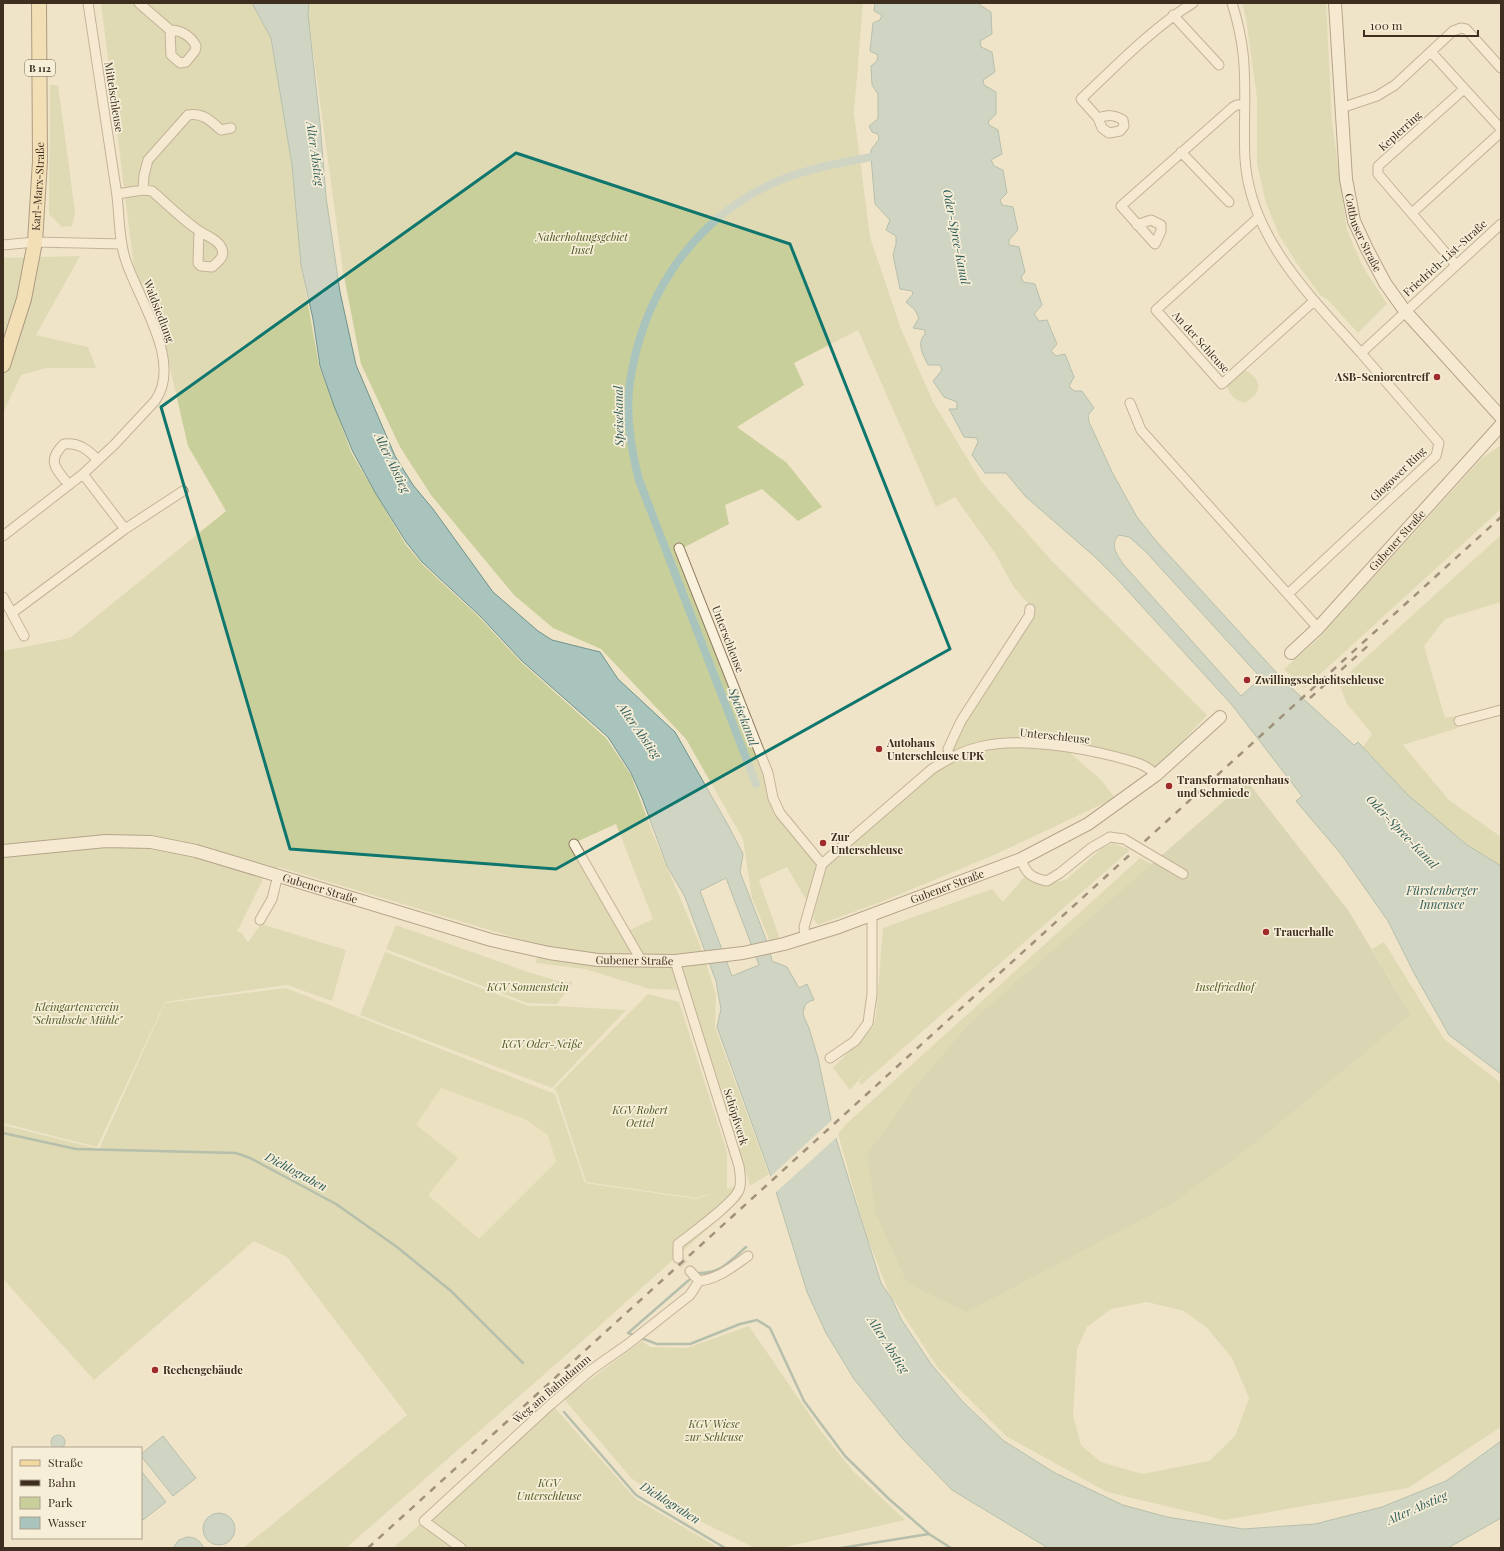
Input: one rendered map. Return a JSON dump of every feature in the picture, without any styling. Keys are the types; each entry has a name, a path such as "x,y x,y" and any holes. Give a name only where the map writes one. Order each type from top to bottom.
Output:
{"main road":[{"name":"Karl-Marx-Straße","path":"3,365 24,299 35,242 40,161 39,3"},
{"name":"Cottbuser Straße","path":"1335,3 1346,179 1354,220 1385,283 1405,311 1501,417"},
{"name":"Gubener Straße","path":"1291,653 1318,628 1501,425"},
{"name":"Gubener Straße","path":"3,851 106,841 151,842 196,851 490,940 549,953 598,960 676,961 743,953 805,938 872,916 1021,859 1088,824 1156,775 1220,717"}],"street":[{"name":"Mittelschleuse","path":"88,3 117,194 122,244"},
{"path":"139,3 170,30"},
{"path":"1098,118 1080,99 1173,15 1193,3"},
{"path":"1232,3 1243,53 1245,160 1250,189 1259,217 1275,248 1289,270 1314,301 1360,352 1405,311"},
{"path":"1173,15 1219,65"},
{"path":"1341,108 1377,96 1395,85 1453,31 1461,28 1466,29 1501,68"},
{"path":"1431,52 1501,129"},
{"name":"Keplerring","path":"1456,265 1378,174 1378,166 1464,89"},
{"path":"1137,225 1121,206 1233,107 1245,104"},
{"path":"143,190 144,175 148,160 188,115 193,114 208,118 221,130 231,128"},
{"path":"1412,213 1501,132"},
{"path":"1181,152 1229,202"},
{"path":"117,194 143,190 152,191 199,231"},
{"name":"An der Schleuse","path":"1259,217 1156,310 1222,384 1314,301"},
{"name":"Friedrich-List-Straße","path":"1405,311 1501,224"},
{"path":"3,245 35,242 122,244"},
{"name":"Waldsiedlung","path":"3,536 83,474 155,401 160,394 164,379 165,366 159,339 126,261 122,244"},
{"name":"Glogower Ring","path":"1288,594 1436,456 1439,443 1360,352"},
{"path":"1130,403 1141,430 1318,628"},
{"path":"69,485 56,469 54,463 56,453 64,444 72,443 80,445 88,450 98,460"},
{"path":"83,474 125,529"},
{"path":"12,613 125,529 183,491"},
{"name":"Unterschleuse","path":"679,548 768,772 773,798 780,813 822,864 932,769 949,759 978,747 1008,743 1051,745 1090,750 1146,766 1156,775"},
{"path":"3,597 24,636"},
{"path":"949,759 948,749 961,721 1029,616 1030,609"},
{"path":"1459,721 1501,710"},
{"path":"1021,859 1025,869 1036,878 1047,881 1060,873 1091,848 1110,837 1124,840 1183,874"},
{"path":"574,844 641,960"},
{"path":"805,938 804,927 822,864"},
{"path":"260,920 272,899 278,875"},
{"path":"830,1058 855,1040 868,1022 872,994 872,916"},
{"name":"Schöpfwerk","path":"676,961 739,1166 741,1178 739,1190 733,1200 678,1244 678,1258"},
{"path":"690,1270 700,1281 718,1276 748,1256"},
{"name":"Weg am Bahndamm","path":"461,1548 424,1521 549,1406 591,1370 628,1344 690,1295 700,1281"}],"highlighted area":[{"path":"516,153 790,244 950,649 556,869 290,849 161,407"}],"shaded area":[{"path":"441,1088 525,1119 548,1135 556,1162 479,1240 428,1195 416,1125"}],"green space":[{"name":"Kleingartenverein \"Schrabsche Mühle\"","path":"101,3 252,3 271,38 292,165 301,265 319,366 352,454 406,545 423,565 478,616 522,663 606,738 631,775 653,834 700,945 716,994 715,1027 769,1174 750,1186 689,990 650,989 585,969 536,963 539,945 279,867 263,879 237,932 241,932 248,942 261,924 346,950 332,1001 287,985 165,1002 97,1147 3,1123 3,651 70,638 226,511 188,446 164,342 134,268","holes":["616,824 653,919 628,931 576,842"]},
{"name":"Naherholungsgebiet Insel","path":"309,3 863,3 854,113 870,237 901,329 933,402 981,481 1051,560 1207,715 1156,770 1147,765 1009,740 950,756 963,722 1033,613 1027,602 1013,586 995,553 955,497 936,507 858,330 794,363 804,385 737,427 787,463 822,507 798,521 762,489 725,505 729,524 679,550 767,772 771,798 821,864 809,905 787,867 759,880 781,942 771,944 752,898 743,839 686,739 601,649 553,628 514,595 431,495 400,447 361,364 343,271 308,14"},
{"path":"1242,3 1326,3 1332,122 1347,230 1362,265 1387,304 1358,333 1327,299 1320,295 1296,262 1279,235 1265,200 1257,163 1257,99 1246,18"},
{"path":"50,85 58,85 75,212 72,226 62,227 49,214"},
{"path":"80,256 36,335 88,347 96,368 46,368 21,375 3,413 3,258"},
{"path":"1244,370 1253,375 1258,385 1256,393 1245,403 1233,397 1227,386"},
{"path":"1501,445 1501,509 1304,689 1284,669 1317,640 1482,458"},
{"path":"1501,535 1501,602 1445,619 1424,646 1445,718 1456,716 1458,728 1403,745 1449,800 1501,837 1501,866 1467,845 1408,795 1363,747 1372,734 1347,704 1340,686 1353,669"},
{"path":"1009,746 1051,747 1069,752 1101,780 1115,798 994,855 886,900 818,925 813,918 824,866 927,776 964,754"},
{"name":"Inselfriedhof","path":"1247,781 1348,910 1411,1015 1257,1142 1173,1203 967,1312 907,1283 875,1212 867,1152 879,1138 913,1089 969,1023"},
{"path":"1114,843 1130,850 861,1085 859,1081 870,1067 850,1090 833,1068 873,1027 876,1016 883,928 992,889 1003,902 1024,877 1044,886 1067,879 1102,848"},
{"path":"1140,858 1152,864 969,1023 913,1089 879,1138 867,1152 1257,1142 1411,1015 1372,949 1384,942 1444,1039 1501,1083 1501,1427 1408,1488 1224,1520 1107,1492 1006,1436 938,1368 889,1293 867,1237 838,1134 845,1125","holes":["1147,1302 1184,1311 1207,1328 1232,1358 1249,1398 1235,1436 1209,1461 1142,1474 1101,1462 1081,1445 1073,1415 1077,1349 1087,1327 1111,1309"]},
{"name":"KGV Sonnenstein","path":"396,925 528,972 562,982 573,982 557,1004 527,1003 386,949"},
{"name":"KGV Oder-Neiße","path":"385,952 529,1006 626,1010 552,1088 360,1015"},
{"name":"KGV Robert Oettel","path":"286,988 555,1094 585,1183 697,1199 713,1193 696,1198 586,1182 556,1090 554,1089 648,994 679,1002 727,1152 727,1189 736,1186 742,1198 596,1329 346,1548 243,1548 407,1415 287,1257 254,1241 94,1380 3,1279 3,1125 99,1149 165,1003","holes":["441,1088 525,1119 548,1135 556,1162 479,1239 428,1195 458,1158 416,1125"]},
{"name":"KGV Wiese zur Schleuse","path":"749,1326 820,1430 853,1471 905,1520 781,1548 755,1548 673,1508 631,1478 564,1399 642,1341 650,1347 687,1348"},
{"name":"KGV Unterschleuse","path":"554,1407 636,1499 719,1548 393,1548"}],"water":[{"name":"Alter Abstieg","path":"252,3 309,3 308,14 320,123 326,197 340,292 356,365 395,456 413,485 433,509 493,592 538,631 552,640 600,652 618,679 675,732 743,854 740,872 769,947 772,961 787,967 799,988 807,984 814,1000 805,1005 803,1013 818,1058 833,1129 881,1283 892,1299 901,1319 931,1364 963,1402 1004,1441 1055,1473 1123,1505 1167,1517 1243,1529 1315,1524 1382,1507 1446,1481 1501,1441 1501,1518 1448,1548 1048,1548 952,1490 901,1437 854,1379 826,1333 807,1292 773,1182 717,1027 721,1009 716,981 685,897 667,866 642,798 631,773 608,737 522,661 480,616 422,562 406,542 376,494 353,452 334,406 320,366 313,319 301,265 292,165 271,38","holes":["726,878 759,965 732,976 700,891"]},
{"path":"875,3 980,3 980,5 991,12 992,34 980,41 981,47 992,52 995,72 983,80 984,85 996,92 996,114 988,122 989,125 998,130 1002,154 991,160 994,166 1003,170 1007,193 1000,200 1002,205 1013,207 1018,230 1009,240 1009,245 1019,247 1025,272 1021,277 1023,282 1035,284 1042,305 1034,314 1039,321 1047,320 1057,344 1051,351 1056,356 1065,354 1074,377 1069,386 1074,391 1082,391 1094,408 1088,415 1089,422 1112,472 1137,517 1157,542 1286,683 1354,745 1358,742 1408,795 1467,845 1501,866 1501,1074 1449,1035 1414,973 1388,921 1341,854 1296,801 1302,796 1232,705 1095,557 1025,496 1006,473 985,473 972,455 978,442 977,438 964,437 949,409 957,409 957,402 944,397 933,381 942,370 940,365 928,365 922,353 921,342 925,334 925,330 913,328 919,318 915,310 906,302 913,294 912,291 900,289 893,255 896,244 896,236 886,230 890,220 875,204 871,150 879,139 878,134 872,132 869,126 878,119 878,94 872,85 871,66 877,61 878,55 870,51 873,23 880,20 882,15 874,11","holes":["1119,535 1129,537 1146,552 1261,678 1241,696 1118,557 1114,546 1116,539"]},
{"path":"58,1435 64,1439 65,1442 63,1447 53,1447 51,1442 53,1437"},
{"path":"163,1436 196,1478 173,1496 142,1457 142,1453"},
{"path":"142,1472 166,1502 143,1520 142,1519"},
{"path":"216,1513 222,1513 232,1520 235,1529 234,1535 228,1542 222,1545 216,1545 206,1538 203,1532 203,1526 210,1516"},
{"path":"187,1537 197,1540 204,1548 173,1548 179,1540"}],"pier":[{"path":"833,1119 838,1136 774,1194 769,1178"}],"waterway":[{"name":"Speisekanal","path":"756,784 639,480 630,431 628,406 630,382 636,352 645,323 657,295 672,270 690,246 711,224 735,205 761,189 787,177 843,162 871,157"},
{"name":"Diehlograben","path":"3,1133 76,1149 236,1153 250,1158 336,1204 397,1247 451,1291 523,1363"},
{"path":"698,1273 706,1273 719,1269 730,1262 746,1247"},
{"path":"634,1335 628,1333 689,1280"},
{"path":"641,1338 657,1344 690,1344 740,1324 757,1320 770,1328 804,1401 845,1456 889,1499 929,1534 951,1548"},
{"name":"Diehlograben","path":"564,1412 636,1495 725,1548"},
{"name":"Diehlograben","path":"841,1548 929,1534"}],"tunnel":[{"path":"678,1258 690,1271"}],"railway":[{"path":"368,1548 1501,517"},
{"path":"1310,698 1371,643"}],"place":[{"name":"ASB-Seniorentreff","path":"1437,377"},
{"name":"Zwillingsschachtschleuse","path":"1247,680"},
{"name":"Autohaus Unterschleuse UPK","path":"879,749"},
{"name":"Transformatorenhaus und Schmiede","path":"1169,786"},
{"name":"Zur Unterschleuse","path":"823,843"},
{"name":"Trauerhalle","path":"1266,932"},
{"name":"Rechengebäude","path":"155,1370"}],"water label":[{"name":"Oder-Spree-Kanal","path":"956,237"},
{"name":"Oder-Spree-Kanal","path":"1402,832"},
{"name":"Fürstenberger Innensee","path":"1442,898"}]}
